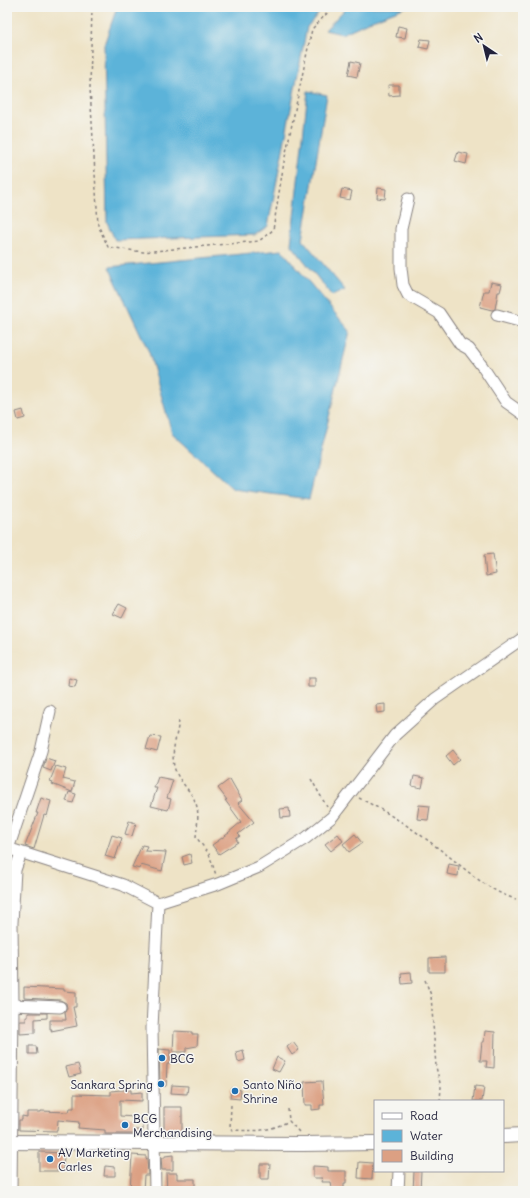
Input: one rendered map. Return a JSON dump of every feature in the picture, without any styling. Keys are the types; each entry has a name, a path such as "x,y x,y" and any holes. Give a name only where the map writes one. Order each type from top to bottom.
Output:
{"main road":[{"path":"504,1136 523,1135"},
{"path":"10,1142 154,1144 374,1144"}],"street":[{"path":"408,199 401,229 401,268 404,285 408,295 439,313 460,344 469,349 482,366 506,402 523,414"},
{"path":"497,314 523,322"},
{"path":"50,711 41,750 8,848 123,885 158,903 218,884 259,867 306,838 332,818 394,735 435,698 523,638"},
{"path":"11,1191 10,1142 13,1005 12,922 15,870 21,853"},
{"path":"155,1191 152,1028 158,903"},
{"path":"13,1005 60,1007"},
{"path":"398,1191 399,1172"}],"path":[{"path":"92,7 90,88 98,225 108,247 143,252 259,241 273,230 284,162 312,29 333,7"},
{"path":"179,720 173,758 174,768 177,775 195,801 198,817 196,837 209,854 218,884"},
{"path":"311,779 332,818"},
{"path":"350,794 380,808 441,850 482,882 505,896 516,899"},
{"path":"425,980 431,995 436,1067 441,1087 440,1100"},
{"path":"232,1105 230,1128 233,1130 262,1131 279,1126 289,1121"},
{"path":"288,1109 289,1121 300,1132 303,1144"}],"water":[{"path":"117,7 324,7 307,27 268,226 255,235 115,240 107,222 104,45"},
{"path":"347,7 406,7 372,20 342,34 325,30"},
{"path":"308,91 327,95 303,240 345,290 332,296 291,244"},
{"path":"282,250 350,331 309,499 233,489 172,433 149,352 109,267"}],"building":[{"path":"398,26 407,28 405,38 396,37"},
{"path":"421,39 430,40 428,49 419,47"},
{"path":"351,61 360,63 357,77 348,75"},
{"path":"388,85 399,85 399,95 389,96"},
{"path":"458,152 468,154 466,164 455,161"},
{"path":"378,188 386,189 385,199 377,198"},
{"path":"342,189 352,191 350,200 340,198"},
{"path":"491,282 502,284 500,292 498,292 495,309 492,310 480,307 484,291 489,291"},
{"path":"23,410 25,418 18,420 16,412"},
{"path":"493,554 496,574 486,576 484,555"},
{"path":"119,604 127,608 122,618 113,614"},
{"path":"69,678 77,680 75,687 68,686"},
{"path":"308,678 315,678 315,687 308,687"},
{"path":"385,704 385,712 377,713 376,705"},
{"path":"150,736 161,737 157,752 146,749"},
{"path":"453,750 460,759 453,765 446,756"},
{"path":"46,758 55,761 51,771 43,768"},
{"path":"56,766 66,769 63,779 75,782 72,792 52,784 53,782 50,781"},
{"path":"414,776 424,778 422,788 412,786"},
{"path":"158,777 173,780 167,798 171,799 168,810 151,806 157,788 154,788"},
{"path":"230,779 242,800 238,803 254,822 238,834 240,836 236,839 238,842 219,854 212,845 241,822 218,788"},
{"path":"69,792 76,794 73,803 66,801"},
{"path":"41,798 51,801 47,816 44,815 34,849 25,846 38,813 36,813"},
{"path":"419,805 430,806 428,820 417,819"},
{"path":"289,808 290,817 281,818 280,809"},
{"path":"129,821 136,823 132,836 125,834"},
{"path":"338,834 343,841 331,851 325,844"},
{"path":"355,834 362,843 349,852 343,844"},
{"path":"112,835 122,838 115,859 105,856"},
{"path":"142,845 147,846 145,851 166,852 162,871 141,865 140,869 132,867"},
{"path":"190,854 192,863 184,865 182,857"},
{"path":"449,864 459,866 458,876 447,874"},
{"path":"445,957 445,972 429,972 429,958"},
{"path":"411,972 412,983 402,984 401,973"},
{"path":"24,987 64,989 64,991 76,992 76,1007 73,1007 77,1026 51,1031 50,1020 66,1020 66,1003 60,1000 24,998"},
{"path":"28,1013 47,1013 47,1018 35,1019 35,1033 20,1034 20,1021 26,1021"},
{"path":"174,1031 192,1032 192,1034 198,1034 197,1046 186,1048 186,1052 173,1052"},
{"path":"485,1031 495,1032 494,1068 486,1067 487,1061 480,1061"},
{"path":"293,1042 299,1050 292,1055 287,1047"},
{"path":"29,1046 36,1046 37,1054 29,1054"},
{"path":"159,1049 170,1050 170,1064 167,1064 166,1086 160,1086"},
{"path":"243,1050 245,1060 238,1062 236,1052"},
{"path":"277,1057 285,1061 279,1072 272,1069"},
{"path":"78,1064 81,1074 69,1077 66,1067"},
{"path":"322,1081 324,1105 320,1105 320,1109 312,1110 312,1105 305,1105 304,1082"},
{"path":"172,1085 188,1086 187,1094 171,1093"},
{"path":"475,1086 484,1087 482,1100 473,1100"},
{"path":"231,1088 241,1090 240,1099 230,1098"},
{"path":"131,1090 131,1093 142,1092 142,1101 120,1100 120,1116 135,1117 134,1123 143,1123 143,1130 134,1130 134,1134 105,1134 105,1130 78,1128 79,1122 58,1120 57,1131 19,1130 19,1120 22,1120 22,1116 27,1117 27,1112 69,1112 70,1108 74,1108 74,1094 111,1095 111,1091"},
{"path":"164,1107 182,1107 182,1132 164,1132"},
{"path":"39,1152 64,1153 63,1171 39,1171"},
{"path":"132,1155 146,1156 146,1159 147,1158 148,1175 144,1175 143,1191 130,1191"},
{"path":"173,1155 173,1170 162,1170 161,1158"},
{"path":"359,1162 373,1163 372,1179 358,1178"},
{"path":"260,1164 270,1164 269,1179 260,1179"},
{"path":"105,1166 115,1167 115,1176 104,1176"},
{"path":"313,1166 328,1167 328,1171 346,1171 346,1183 344,1183 344,1190 332,1189 331,1182 321,1182 322,1178 313,1178"},
{"path":"414,1172 421,1172 420,1191 413,1191"},
{"path":"166,1173 177,1173 177,1179 195,1179 195,1191 167,1191"}],"place":[{"name":"BCG","path":"162,1058"},
{"name":"Sankara Spring","path":"161,1084"},
{"name":"Santo Niño Shrine","path":"235,1091"},
{"name":"BCG Merchandising","path":"125,1125"},
{"name":"AV Marketing Carles","path":"50,1159"}]}
